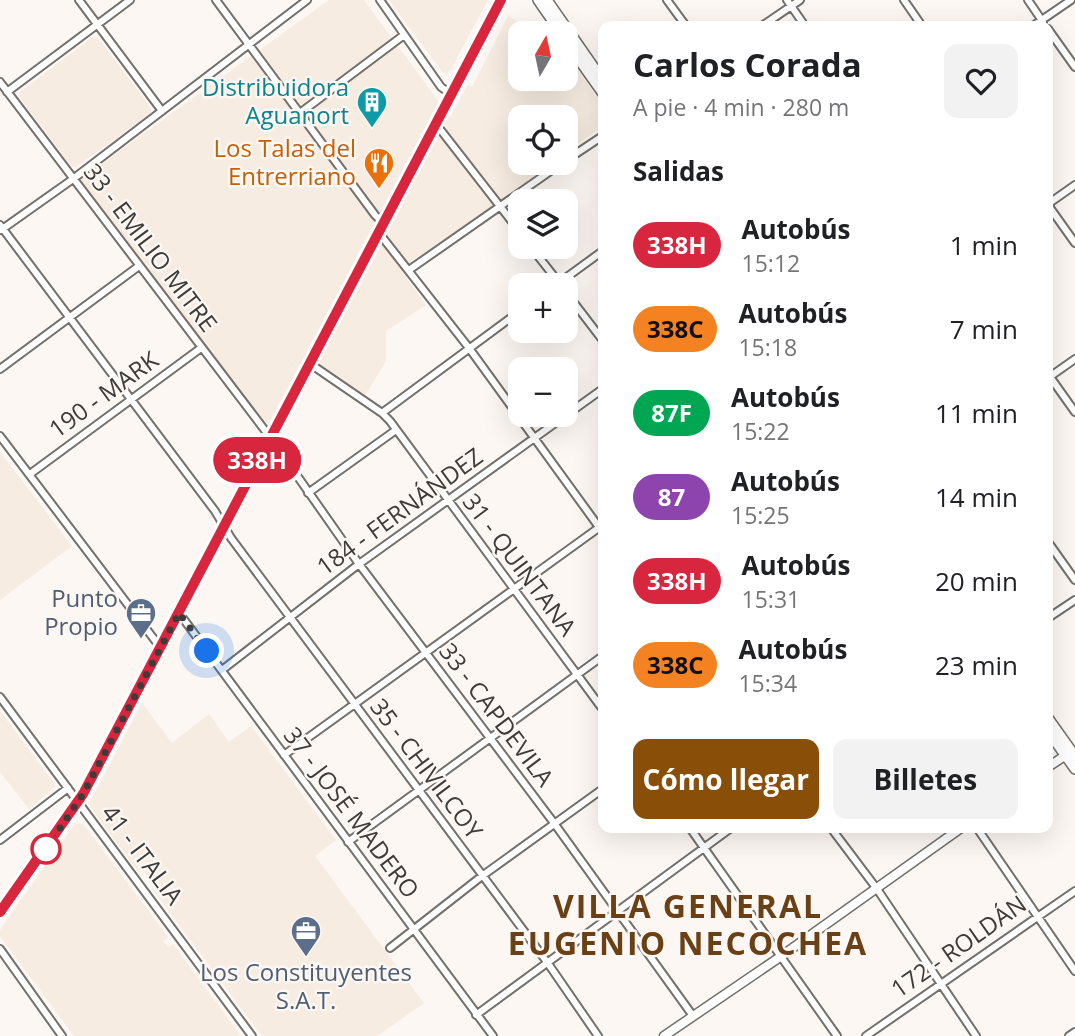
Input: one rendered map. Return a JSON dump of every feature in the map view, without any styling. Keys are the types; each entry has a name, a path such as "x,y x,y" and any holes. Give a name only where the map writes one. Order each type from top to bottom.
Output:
{"main road":[{"path":"0,912 4,896 78,802 501,0"},
{"path":"538,0 553,21"},
{"path":"547,0 598,73"},
{"path":"578,58 598,87"},
{"path":"1053,726 1071,754 1075,769"},
{"path":"1053,736 1071,754"}],"street":[{"path":"79,0 162,111"},
{"path":"7,92 130,0"},
{"path":"215,0 375,215 409,270 598,523"},
{"path":"1,228 73,179 307,0"},
{"path":"380,0 441,87 451,94"},
{"path":"667,0 682,21"},
{"path":"768,21 789,3 800,0"},
{"path":"904,0 919,21"},
{"path":"1028,0 1043,21"},
{"path":"1050,21 1071,0"},
{"path":"789,3 802,21"},
{"path":"300,113 404,35"},
{"path":"1053,35 1075,67"},
{"name":"33 - EMILIO MITRE","path":"1,84 270,437"},
{"path":"436,124 508,216"},
{"path":"578,153 598,139"},
{"path":"409,270 545,175"},
{"path":"1053,200 1075,185"},
{"path":"1053,211 1075,243"},
{"name":"35 - CHIVILCOY","path":"1,228 215,511 354,705 547,962 598,1036"},
{"path":"574,273 598,255"},
{"path":"0,369 139,266"},
{"path":"578,308 598,334"},
{"path":"382,413 508,320"},
{"name":"190 - MARK","path":"30,474 201,348"},
{"path":"1053,373 1075,359"},
{"name":"31 - QUINTANA","path":"309,363 382,413 598,702"},
{"path":"1053,381 1075,411"},
{"name":"184 - FERNÁNDEZ","path":"222,670 359,564 598,392"},
{"path":"308,493 396,430"},
{"path":"0,436 160,648"},
{"name":"33 - CAPDEVILA","path":"270,437 359,564 554,823 693,1016"},
{"path":"284,755 598,531"},
{"path":"1053,549 1075,580"},
{"path":"1053,615 1075,600"},
{"name":"37 - JOSÉ MADERO","path":"179,613 493,1036"},
{"path":"348,842 598,659"},
{"name":"41 - ITALIA","path":"0,697 252,1036"},
{"path":"1053,764 1071,754"},
{"path":"0,840 68,788"},
{"path":"390,948 482,876 598,793"},
{"path":"694,833 837,1036"},
{"path":"476,1015 725,833"},
{"path":"835,833 877,889 976,1036"},
{"path":"664,1036 954,833"},
{"path":"979,833 1075,971"},
{"name":"172 - ROLDÁN","path":"866,1036 1075,891"},
{"path":"0,949 62,1036"},
{"path":"1069,1036 1075,1032"}],"shaded area":[{"path":"329,0 364,0 450,117 468,85 472,87 508,16 517,21 508,21 508,91 578,91 578,70 598,99 598,129 578,144 578,105 508,105 508,175 535,175 516,189 508,189 508,195 402,272 426,305 386,331 386,361 363,399 304,361 273,423 262,422 79,180"},
{"path":"389,0 488,0 448,74 443,73"},
{"path":"93,37 98,38 151,108 151,113 76,167 71,166 19,97 20,92"},
{"path":"0,452 72,546 0,600"},
{"path":"142,703 172,743 209,714 229,742 251,726 336,840 315,856 424,1003 377,1036 262,1036 153,890 153,884 144,872 138,871 90,807 90,802"},
{"path":"0,711 56,786 29,809 0,772"},
{"path":"75,824 83,824 168,937 163,941 168,947 173,944 241,1036 74,1036 0,936 0,930"}],"bus line":[{"name":"338H","path":"0,912 83,794 501,0"}],"place":[{"name":"Distribuidora Aguanort","path":"372,129"},
{"name":"Los Talas del Entrerriano","path":"379,190"},
{"name":"Punto Propio","path":"141,640"},
{"name":"Los Constituyentes S.A.T.","path":"306,958"}],"district":[{"name":"VILLA GENERAL EUGENIO NECOCHEA","path":"688,926"}],"route":[{"path":"46,849 83,794 179,613 207,651"}]}
